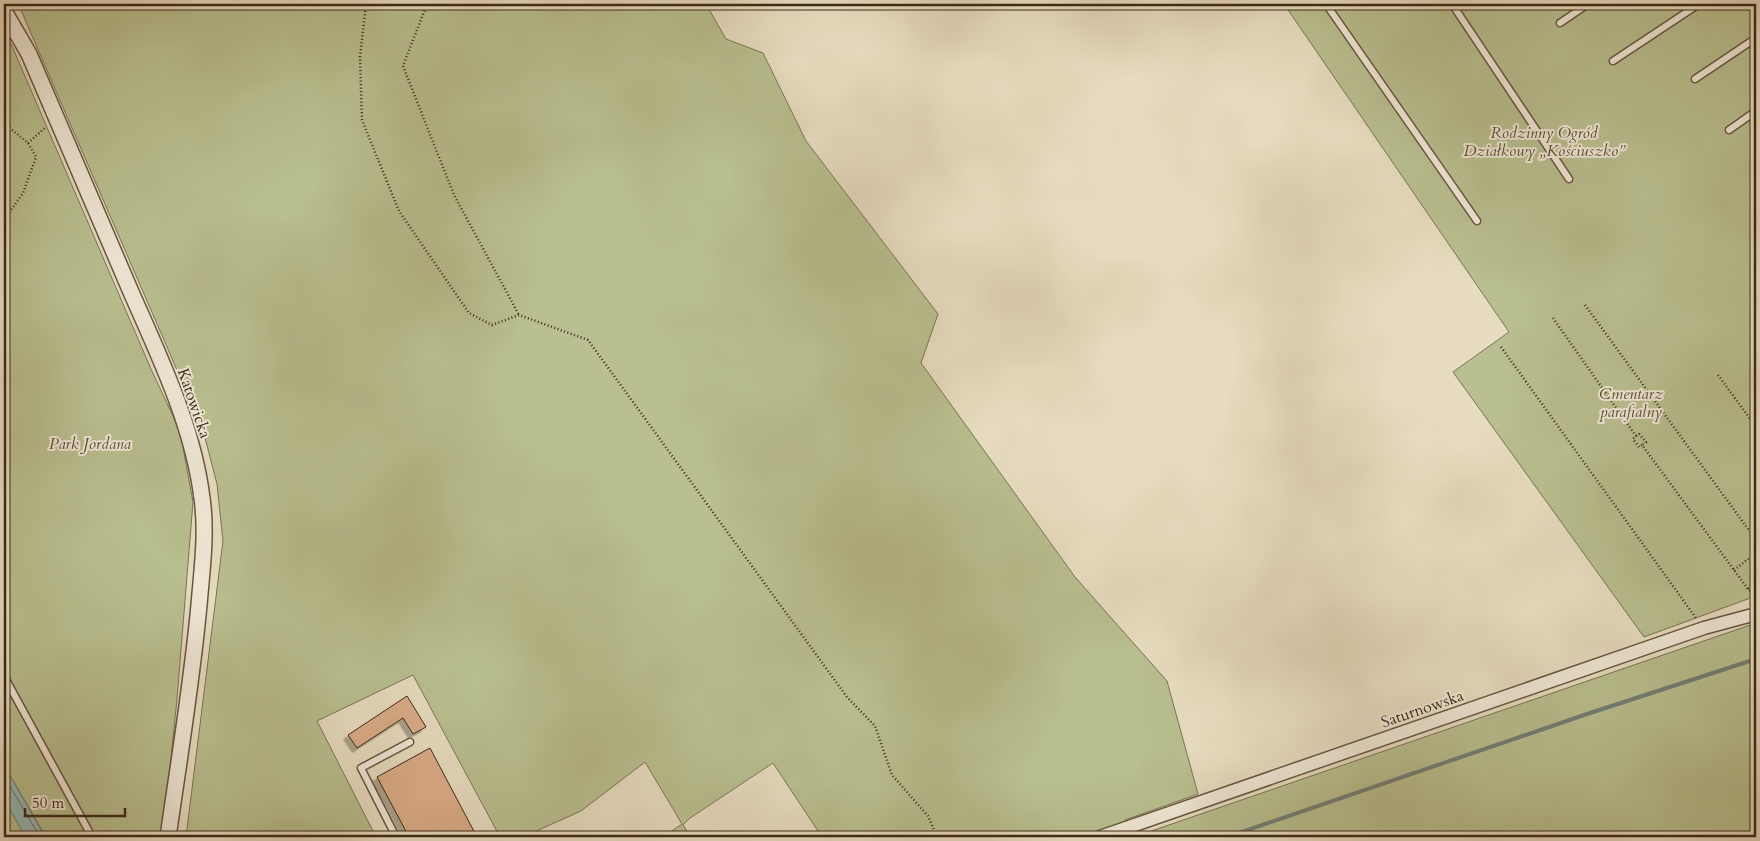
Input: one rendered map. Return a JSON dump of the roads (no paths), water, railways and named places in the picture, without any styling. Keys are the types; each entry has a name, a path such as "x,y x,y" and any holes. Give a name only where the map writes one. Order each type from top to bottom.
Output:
{"street":[{"name":"Katowicka","path":"4,11 28,54 163,365 188,432 196,464 202,498 204,530 202,563 191,675 168,837"},
{"name":"Saturnowska","path":"1100,837 1704,628 1756,614"}],"lane":[{"path":"1326,4 1477,221"},
{"path":"1452,4 1569,179"},
{"path":"1560,22 1588,4"},
{"path":"1613,61 1699,4"},
{"path":"1695,79 1756,38"},
{"path":"1729,130 1756,111"},
{"path":"4,676 92,837"},
{"path":"396,837 361,768 410,742"}],"water":[{"path":"4,765 46,837 26,837 4,800"}],"waterway":[{"path":"1227,837 1587,714 1756,659"}],"park label":[{"name":"Rodzinny Ogród Działkowy „Kościuszko”","path":"1544,141"},
{"name":"Cmentarz parafialny","path":"1631,402"},
{"name":"Park Jordana","path":"90,443"}]}
